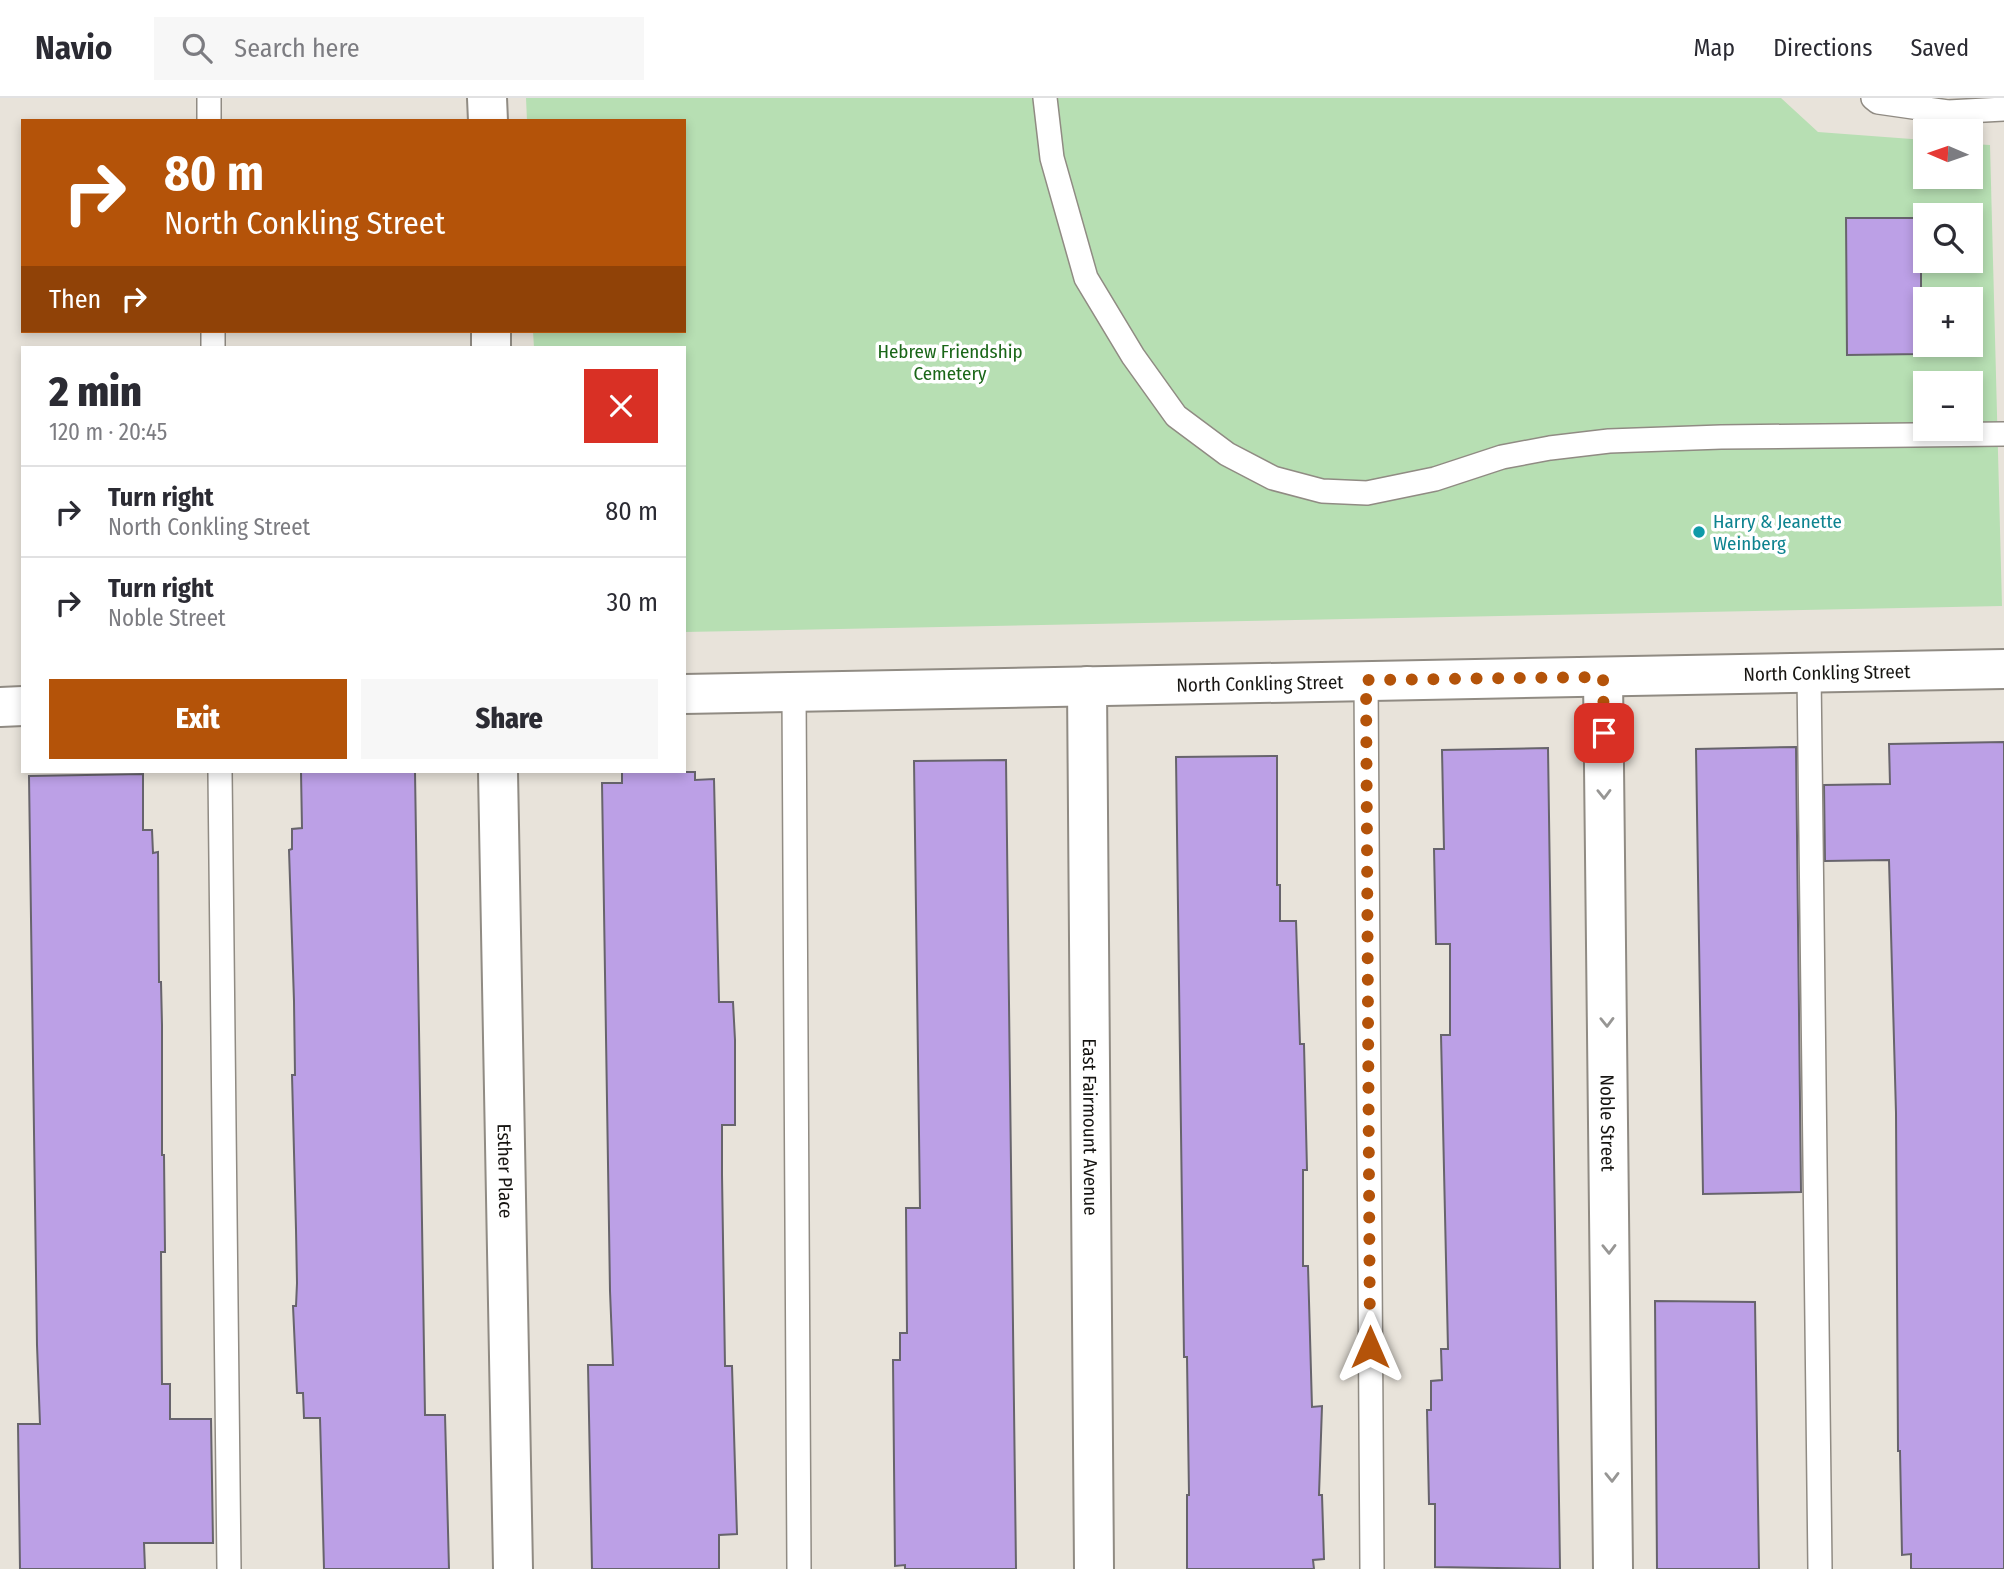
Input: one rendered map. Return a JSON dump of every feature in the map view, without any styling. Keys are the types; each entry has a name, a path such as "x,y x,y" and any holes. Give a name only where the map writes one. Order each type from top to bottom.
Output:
{"street":[{"path":"487,98 488,119"},
{"name":"North Conkling Street","path":"686,694 2004,669"},
{"name":"Noble Street","path":"1603,677 1613,1569"},
{"name":"East Fairmount Avenue","path":"1087,686 1094,1569"},
{"path":"0,707 21,706"},
{"name":"Esther Place","path":"498,773 513,1569"}],"lane":[{"path":"209,98 209,119"},
{"path":"1045,98 1052,158 1086,278 1133,356 1176,416 1227,454 1273,478 1322,491 1367,493 1435,479 1502,457 1609,441 2004,434"},
{"path":"1873,98 1878,102 1948,112 2004,108"},
{"path":"1809,673 1821,1569"},
{"path":"1366,680 1372,1569"},
{"path":"794,692 799,1569"},
{"path":"220,773 229,1569"}],"green space":[{"name":"Hebrew Friendship Cemetery","path":"526,98 1781,98 1818,132 1913,139 1913,189 1983,189 1983,145 1990,145 2002,606 686,632 686,346 534,346 533,333 686,333 686,119 527,119"}],"building":[{"path":"1846,218 1913,218 1913,273 1921,273 1921,287 1913,287 1913,354 1847,355"},
{"path":"2004,742 2004,1569 1911,1569 1911,1554 1902,1555 1898,1451 1896,1113 1889,860 1825,861 1824,785 1890,784 1889,744"},
{"path":"1796,747 1801,1192 1703,1194 1696,749"},
{"path":"1548,748 1560,1569 1435,1567 1435,1504 1429,1504 1427,1410 1431,1410 1431,1381 1442,1380 1441,1349 1448,1349 1441,1035 1450,1035 1450,944 1436,944 1434,849 1444,849 1442,750"},
{"path":"1277,756 1277,885 1280,885 1280,921 1296,921 1300,1044 1304,1044 1307,1170 1303,1170 1303,1266 1308,1266 1312,1407 1322,1406 1319,1495 1322,1495 1324,1559 1313,1560 1314,1569 1187,1569 1189,1495 1187,1357 1184,1357 1176,757"},
{"path":"1006,760 1016,1569 905,1569 905,1565 895,1566 893,1360 900,1360 900,1333 907,1333 906,1208 920,1208 914,761"},
{"path":"695,772 695,780 714,779 719,1002 733,1002 735,1040 735,1125 722,1125 722,1175 725,1366 732,1366 737,1534 719,1535 719,1569 592,1569 588,1365 613,1365 602,783 622,783 622,773"},
{"path":"301,773 415,773 425,1415 445,1415 449,1569 324,1569 320,1418 304,1418 303,1393 297,1393 293,1306 296,1306 297,1283 292,1075 295,1075 294,1001 289,850 292,849 292,829 302,828"},
{"path":"143,774 143,830 152,830 153,853 158,852 165,1252 161,1252 162,1384 170,1384 170,1419 211,1419 213,1543 144,1543 145,1569 20,1569 18,1424 40,1424 29,776"},
{"path":"1655,1301 1755,1302 1759,1569 1657,1569"}],"place":[{"name":"Harry & Jeanette Weinberg","path":"1699,532"}],"route":[{"path":"1370,1347 1366,680 1603,677 1604,733"}]}
